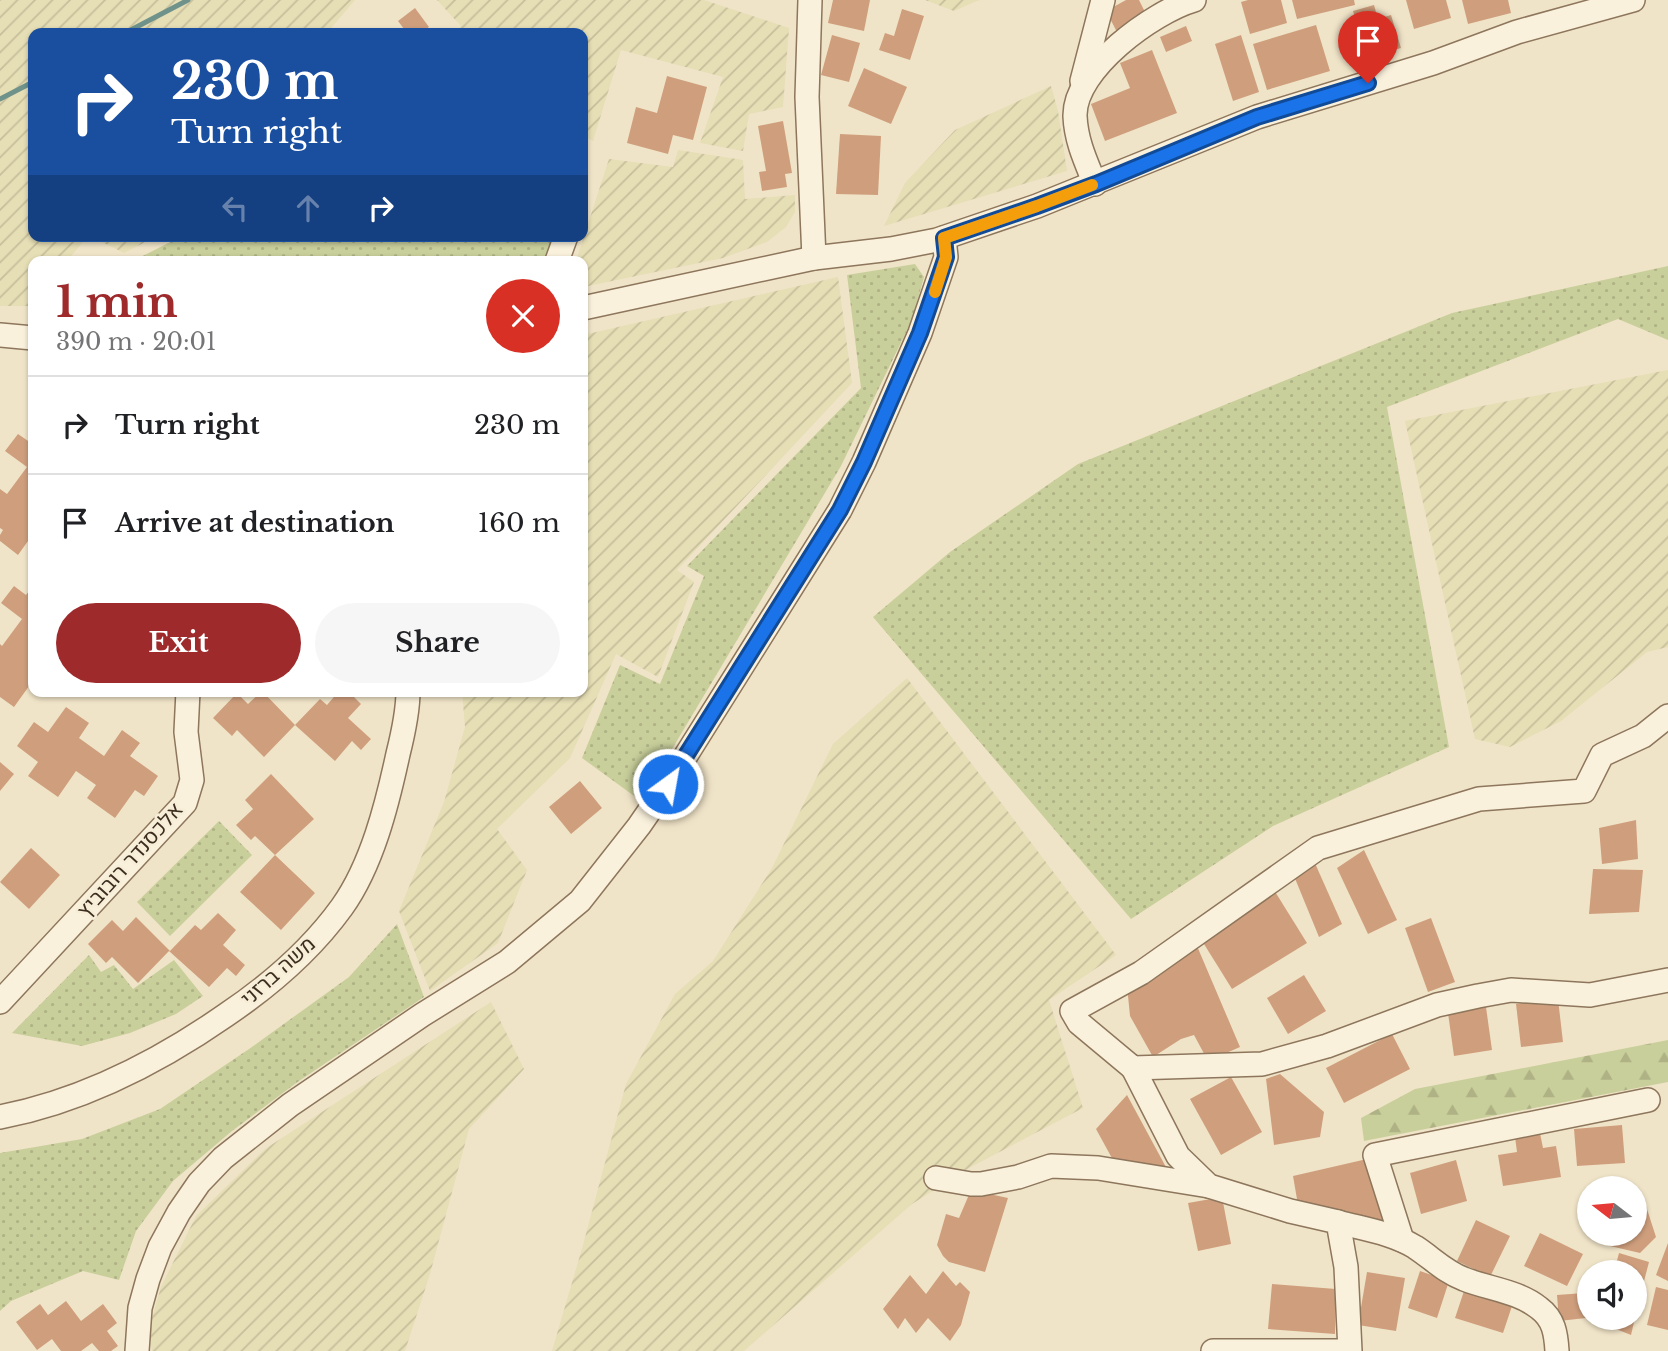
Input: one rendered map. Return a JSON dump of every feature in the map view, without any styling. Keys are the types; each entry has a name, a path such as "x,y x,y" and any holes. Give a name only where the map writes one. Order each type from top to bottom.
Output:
{"street":[{"path":"810,0 807,97 814,258"},
{"path":"1096,184 1079,143 1075,115 1103,0"},
{"path":"1079,94 1107,55 1143,25 1180,4 1194,0"},
{"path":"588,307 814,258 891,249 944,238 1096,184 1257,117 1433,63 1517,32 1633,0"},
{"path":"137,1351 140,1308 148,1279 160,1247 199,1183 223,1158 290,1105 422,1014 508,962 579,901 639,825 668,784 840,510 864,462 920,333 946,257 944,238"},
{"path":"0,335 28,338"},
{"name":"אלכסנדר רובוביץ","path":"0,1002 185,803 192,780 186,732 188,697"},
{"name":"משה ברזני","path":"0,1117 67,1099 112,1082 150,1063 239,1006 270,983 301,953 342,908 358,881 380,825 392,783 408,697"},
{"path":"1209,1186 1178,1156 1133,1068 1079,1023 1072,1011 1141,973 1318,848 1479,799 1584,791 1602,755 1643,736 1668,716"},
{"path":"1133,1068 1262,1064 1327,1046 1437,1005 1478,996 1511,990 1590,995 1668,980"},
{"path":"1402,1240 1375,1155 1648,1100"},
{"path":"936,1178 981,1184 1018,1177 1051,1166 1098,1168 1209,1186 1395,1237 1415,1247 1448,1272 1520,1297 1540,1308 1556,1333 1557,1351"},
{"path":"1213,1351 1348,1351 1346,1267 1338,1222"}],"shaded area":[{"path":"0,0 355,0 331,28 28,28 28,242 83,242 71,256 28,256 28,306 0,306"},
{"path":"437,0 704,0 789,28 783,107 749,114 743,151 700,143 723,77 621,50 593,141 588,138 588,28 460,28 461,26"},
{"path":"925,0 979,0 954,11"},
{"path":"1051,86 1058,111 1067,171 884,226 905,183 955,130"},
{"path":"678,150 743,160 745,199 795,195 795,212 786,227 767,242 723,258 588,286 588,256 578,256 582,242 588,242 588,224 609,159 673,167"},
{"path":"102,242 145,242 124,253"},
{"path":"838,277 852,383 677,570 694,582 658,677 616,654 570,758 497,829 527,870 498,943 430,991 399,911 444,802 465,727 462,697 588,697 588,334"},
{"path":"1668,370 1668,647 1647,652 1561,721 1510,747 1475,739 1405,421"},
{"path":"907,678 1116,955 1049,1000 1083,1108 969,1168 912,1204 744,1351 552,1351 626,1084 675,994 713,961 772,868 833,744"},
{"path":"491,1002 524,1069 469,1129 430,1274 405,1351 152,1351 148,1332 161,1287 196,1216 265,1149"}],"green space":[{"path":"170,242 551,242 546,256 143,256"},
{"path":"915,264 924,277 912,320 841,466 641,801 582,758 620,665 660,684 704,576 687,566 861,388 847,275"},
{"path":"1668,266 1668,340 1618,319 1387,407 1449,747 1273,826 1131,919 873,617 950,552 1078,464 1452,313"},
{"path":"219,821 252,855 170,936 137,902"},
{"path":"397,924 424,997 299,1081 232,1131 173,1181 136,1231 119,1280 83,1271 11,1301 0,1311 0,1153 82,1139 160,1109 349,977"},
{"path":"89,955 101,972 114,965 133,989 174,960 203,996 176,1014 130,1033 82,1046 12,1033"},
{"path":"1668,1040 1668,1082 1364,1141 1361,1118 1415,1089"}],"building":[{"path":"833,0 870,0 864,31 828,23"},
{"path":"1126,0 1139,0 1147,16 1117,32 1106,11"},
{"path":"1281,0 1287,23 1250,34 1241,2"},
{"path":"1292,0 1354,0 1355,5 1297,19"},
{"path":"1406,0 1446,0 1451,18 1414,29"},
{"path":"1462,0 1508,0 1511,13 1468,24"},
{"path":"1374,5 1378,19 1391,15 1401,48 1367,58 1353,11"},
{"path":"415,8 429,27 403,28 398,21"},
{"path":"902,9 924,16 910,60 879,50 885,33 894,36"},
{"path":"1316,25 1330,71 1267,90 1253,44"},
{"path":"1186,26 1192,41 1166,52 1160,37"},
{"path":"832,35 860,43 849,82 821,75"},
{"path":"1241,35 1259,92 1233,101 1215,44"},
{"path":"1359,46 1365,60 1350,66 1344,52"},
{"path":"1152,50 1177,113 1105,141 1091,104 1130,88 1120,63"},
{"path":"864,68 907,87 891,124 848,106"},
{"path":"667,76 707,87 693,140 673,135 668,154 627,143 636,107 657,113"},
{"path":"783,121 792,173 785,174 787,187 762,191 759,172 766,171 758,126"},
{"path":"840,134 881,136 878,195 836,194"},
{"path":"18,434 28,441 28,541 18,555 0,541 3,530 0,528 0,489 7,494 27,467 5,451"},
{"path":"14,586 26,595 28,592 28,688 14,707 0,697 0,644 2,646 22,619 1,603"},
{"path":"233,697 241,697 248,704 256,697 268,697 295,725 264,757 237,730 232,736 213,718"},
{"path":"334,697 354,697 361,704 348,718 371,739 361,750 352,741 335,761 295,725 320,699 327,705"},
{"path":"66,707 89,723 79,738 104,756 122,730 140,743 130,756 158,776 144,796 135,790 115,818 87,798 96,785 76,771 58,797 28,776 38,762 17,746 34,722 48,732"},
{"path":"0,762 14,774 0,791"},
{"path":"271,774 314,819 275,855 255,836 251,840 236,825 253,809 245,800"},
{"path":"580,781 602,808 571,834 549,807"},
{"path":"1636,820 1638,859 1602,864 1599,828"},
{"path":"31,848 60,875 29,909 0,882"},
{"path":"1364,850 1397,920 1368,934 1337,868"},
{"path":"275,855 315,893 281,930 240,892"},
{"path":"1314,861 1342,924 1319,937 1294,876"},
{"path":"1593,869 1643,870 1639,912 1589,914"},
{"path":"1274,890 1307,943 1232,989 1199,936"},
{"path":"218,913 236,930 223,945 245,965 236,976 227,968 209,987 169,951 138,983 112,957 106,963 88,944 112,920 123,931 136,917 170,951 195,925 201,930"},
{"path":"1431,918 1455,982 1428,992 1405,928"},
{"path":"1197,946 1240,1047 1208,1061 1194,1035 1181,1039 1153,1057 1130,1016 1127,986"},
{"path":"1304,975 1326,1011 1288,1034 1267,998"},
{"path":"1558,999 1563,1042 1521,1047 1516,1004"},
{"path":"1485,1000 1492,1050 1454,1056 1447,1006"},
{"path":"1392,1034 1410,1069 1344,1103 1326,1068"},
{"path":"1280,1074 1324,1112 1320,1137 1274,1145 1266,1079"},
{"path":"1231,1077 1262,1132 1221,1155 1190,1099"},
{"path":"1127,1095 1167,1169 1113,1160 1096,1129"},
{"path":"1622,1125 1625,1163 1577,1166 1574,1129"},
{"path":"1540,1133 1543,1148 1556,1146 1561,1177 1503,1186 1498,1155 1517,1152 1515,1137"},
{"path":"1367,1159 1384,1221 1298,1205 1293,1176"},
{"path":"1456,1160 1467,1201 1421,1214 1410,1173"},
{"path":"971,1190 1008,1198 985,1272 949,1262 937,1245 946,1214 959,1218"},
{"path":"1222,1197 1231,1244 1198,1251 1188,1203"},
{"path":"1647,1209 1656,1237 1647,1246"},
{"path":"1476,1220 1510,1236 1490,1277 1457,1261"},
{"path":"1540,1233 1583,1254 1580,1260 1577,1260 1577,1266 1567,1286 1524,1266"},
{"path":"1668,1243 1668,1281 1656,1275"},
{"path":"1610,1246 1647,1246 1640,1253"},
{"path":"1619,1253 1642,1260 1617,1260"},
{"path":"943,1271 956,1286 960,1282 970,1292 961,1325 950,1341 928,1318 916,1333 905,1318 898,1329 883,1309 910,1275 926,1294"},
{"path":"1420,1271 1449,1281 1437,1318 1408,1308"},
{"path":"1367,1272 1405,1278 1396,1331 1358,1325"},
{"path":"1272,1284 1336,1289 1335,1334 1268,1329"},
{"path":"1656,1287 1668,1290 1668,1330 1647,1325"},
{"path":"1465,1288 1513,1303 1503,1333 1455,1318"},
{"path":"1577,1294 1577,1319 1559,1321 1557,1295"},
{"path":"66,1301 81,1321 103,1304 117,1323 107,1331 118,1346 111,1351 99,1351 92,1343 81,1351 61,1351 52,1339 37,1350 16,1322 40,1304 48,1315"},
{"path":"1618,1330 1632,1330 1631,1335"}],"waterway":[{"path":"135,28 188,0"},
{"path":"0,99 28,85"}],"slow traffic":[{"path":"935,292 946,257 944,238 1092,185"}],"route":[{"path":"668,784 840,510 864,462 920,333 946,257 944,238 1096,184 1257,117 1368,83"}]}
